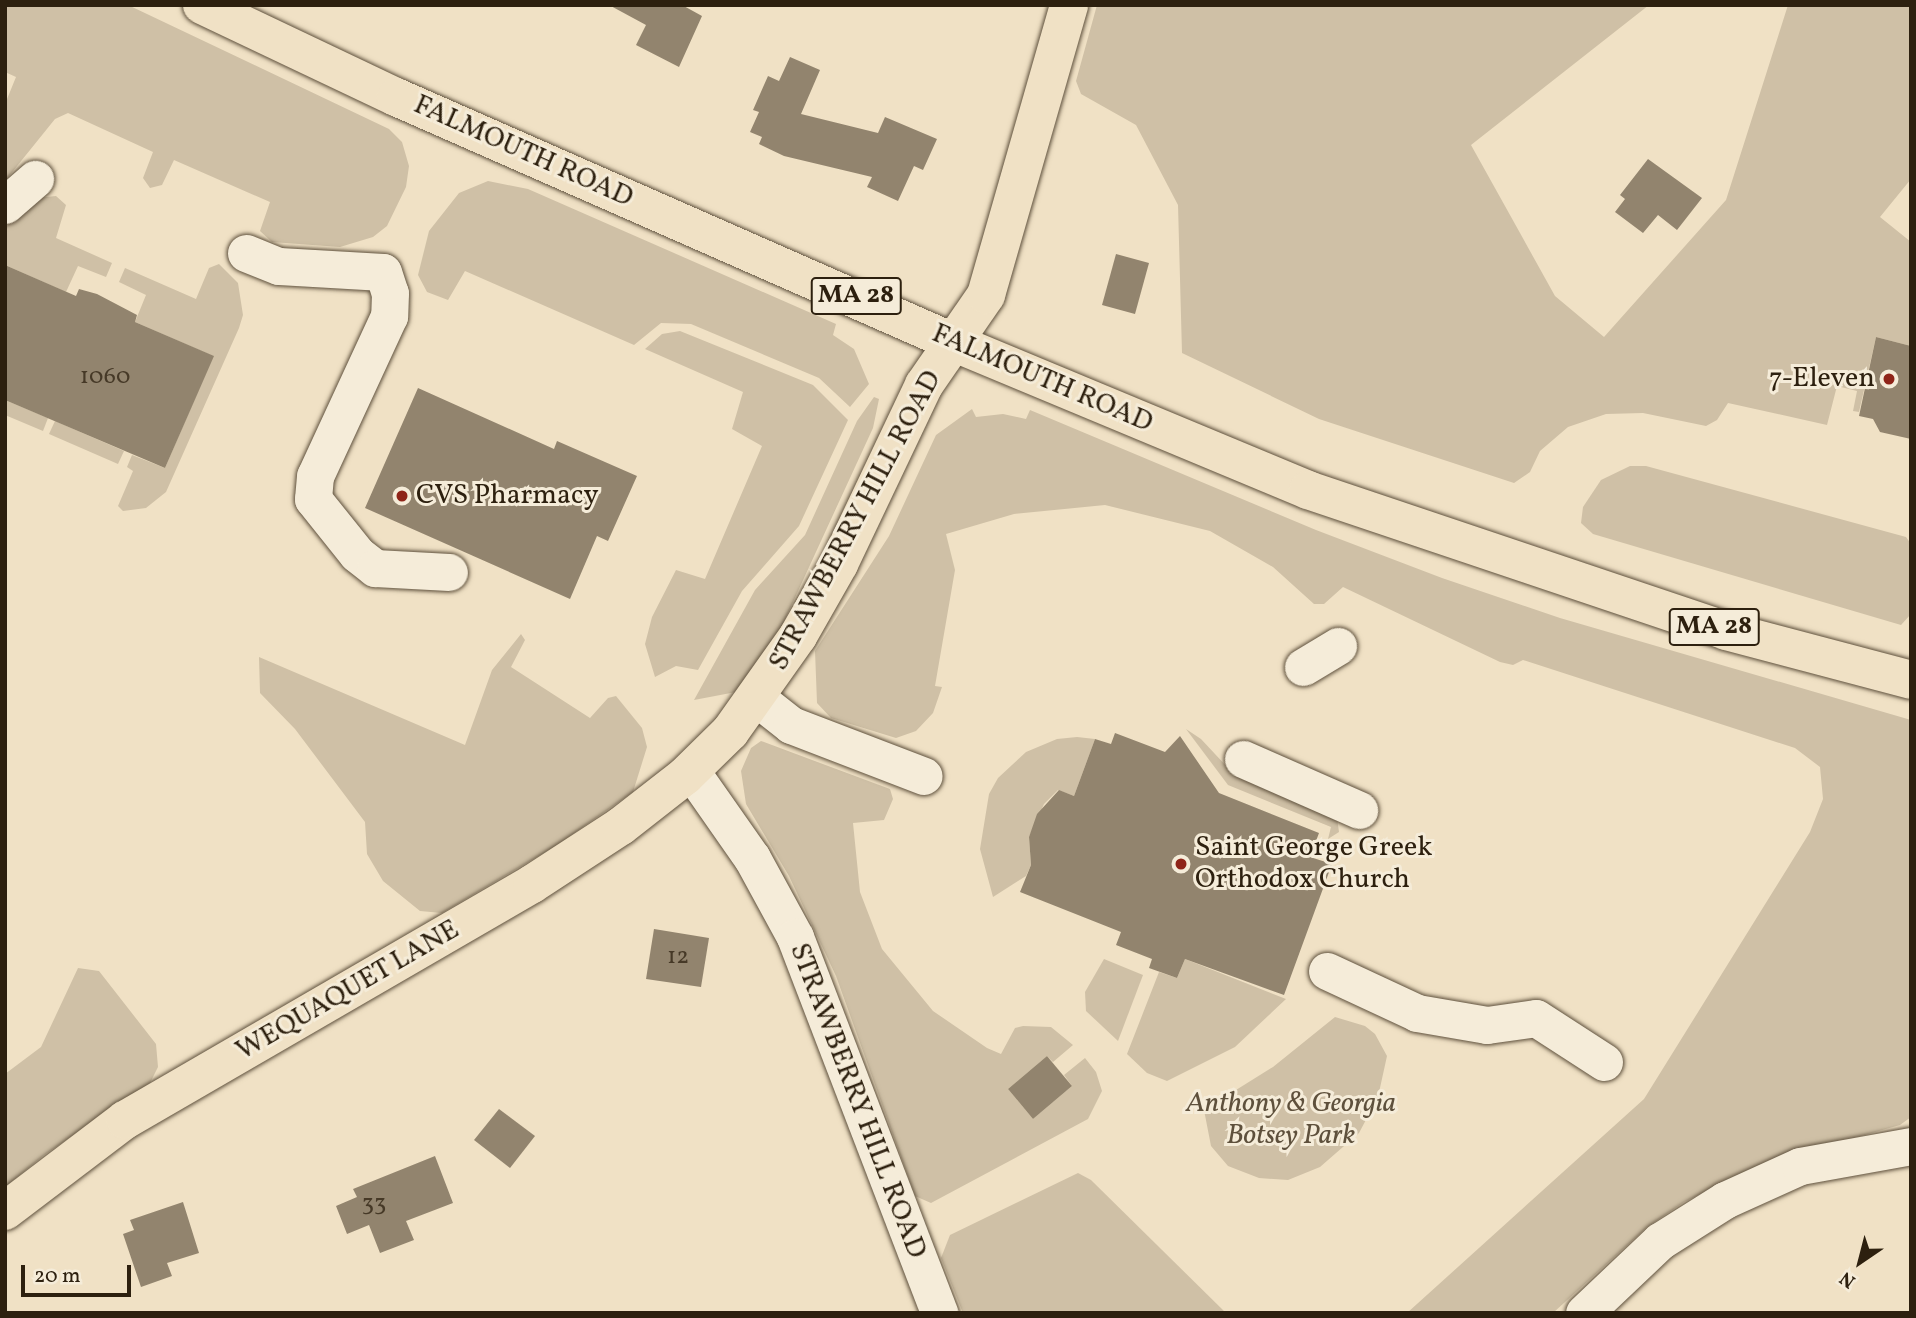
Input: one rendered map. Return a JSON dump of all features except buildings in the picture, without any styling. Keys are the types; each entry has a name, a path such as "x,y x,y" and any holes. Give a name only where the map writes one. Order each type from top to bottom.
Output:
{"main road":[{"name":"FALMOUTH ROAD","path":"202,5 396,97 955,343 1296,485 1507,561 1726,631 1911,681"},
{"name":"STRAWBERRY HILL ROAD","path":"691,771 758,699 839,564 925,385 986,295 995,272 1069,5"},
{"name":"WEQUAQUET LANE","path":"5,1211 125,1120 532,884 621,826 691,771"}],"street":[{"path":"5,205 36,179"},
{"path":"246,253 279,265 383,272 389,316 315,476 313,499 357,554 376,568 449,572"},
{"path":"1303,667 1338,646"},
{"path":"758,699 792,725 924,776"},
{"path":"1243,759 1359,810"},
{"name":"STRAWBERRY HILL ROAD","path":"691,771 752,858 795,937 939,1313"},
{"path":"1327,971 1417,1013 1487,1025 1536,1018 1604,1062"},
{"path":"1584,1313 1660,1241 1725,1199 1800,1166 1911,1146"}],"green space":[{"path":"5,5 128,5 389,129 402,142 409,166 406,187 387,226 373,237 340,247 272,242 260,231 270,202 174,160 162,185 150,188 143,178 153,152 68,113 55,119 5,181 5,104 16,77 5,72"},
{"path":"1097,5 1649,5 1471,145 1555,296 1604,337 1726,200 1788,5 1911,5 1911,179 1880,217 1911,242 1911,346 1876,337 1859,412 1853,411 1857,391 1837,386 1827,425 1728,403 1717,420 1706,426 1643,413 1606,414 1568,427 1540,451 1530,472 1514,483 1319,419 1182,353 1178,205 1136,125 1081,94 1076,81"},
{"path":"488,181 528,189 836,324 833,335 854,349 869,384 850,407 819,378 691,324 661,323 634,345 465,271 448,300 427,292 418,275 429,231 459,193"},
{"path":"56,196 66,205 56,238 112,263 106,277 78,266 66,292 5,265 5,228 37,198"},
{"path":"219,264 238,283 243,315 239,328 166,492 146,508 123,511 118,506 133,471 127,467 132,455 165,468 213,356 135,322 146,295 119,282 125,268 196,299 209,268"},
{"path":"680,331 813,385 848,420 799,526 742,591 698,670 676,666 655,677 645,644 652,617 676,570 705,579 762,446 732,429 743,392 645,349 662,334"},
{"path":"874,397 879,399 873,428 781,628 736,692 694,700 755,590 805,535 857,421"},
{"path":"5,400 48,418 43,431 5,415"},
{"path":"972,409 976,417 1003,414 1026,419 1030,410 1316,530 1442,578 1560,618 1911,720 1911,1117 1900,1125 1762,1164 1684,1202 1647,1227 1553,1313 1407,1313 1644,1099 1810,832 1823,799 1820,767 1795,748 1523,660 1513,665 1500,662 1343,587 1324,604 1314,604 1273,567 1210,531 1105,505 1014,514 946,534 955,570 935,686 942,687 933,713 916,731 896,738 831,718 817,703 815,651 889,536 936,435"},
{"path":"55,421 124,451 118,464 49,434"},
{"path":"1630,466 1646,466 1906,537 1911,544 1911,614 1901,625 1593,534 1581,523 1583,507 1601,480"},
{"path":"521,634 525,640 511,667 590,718 608,698 616,696 642,728 647,747 633,792 557,845 442,913 420,911 383,881 367,854 365,822 295,729 260,693 259,657 465,745 492,670"},
{"path":"1186,729 1201,739 1229,769 1337,818 1339,832 1328,839 1331,827 1228,785"},
{"path":"1057,739 1095,739 1074,796 1058,790 1044,804 1029,837 1031,865 1026,876 993,897 980,849 989,794 998,778 1026,752"},
{"path":"761,741 890,789 893,799 884,820 853,823 860,892 882,949 933,1011 987,1048 1001,1054 1015,1028 1023,1026 1051,1027 1073,1045 1053,1062 1047,1056 1008,1089 1033,1119 1072,1086 1064,1075 1085,1058 1096,1072 1102,1091 1088,1119 931,1203 915,1196 836,976 789,876 746,804 741,771 751,748"},
{"path":"1104,959 1143,975 1118,1041 1086,1011 1085,992"},
{"path":"1185,959 1286,999 1235,1047 1167,1081 1147,1073 1127,1054 1159,972 1177,978"},
{"path":"78,968 99,971 156,1044 158,1067 150,1083 44,1155 5,1187 5,1074 41,1047"},
{"name":"Anthony & Georgia Botsey Park","path":"1335,1017 1365,1026 1375,1034 1387,1056 1378,1097 1359,1133 1320,1167 1288,1180 1259,1178 1228,1166 1211,1146 1204,1110 1273,1067"},
{"path":"1078,1173 1091,1180 1226,1313 963,1313 941,1258 950,1235"}],"place":[{"name":"7-Eleven","path":"1889,379"},
{"name":"CVS Pharmacy","path":"402,496"},
{"name":"Saint George Greek Orthodox Church","path":"1181,864"}]}
